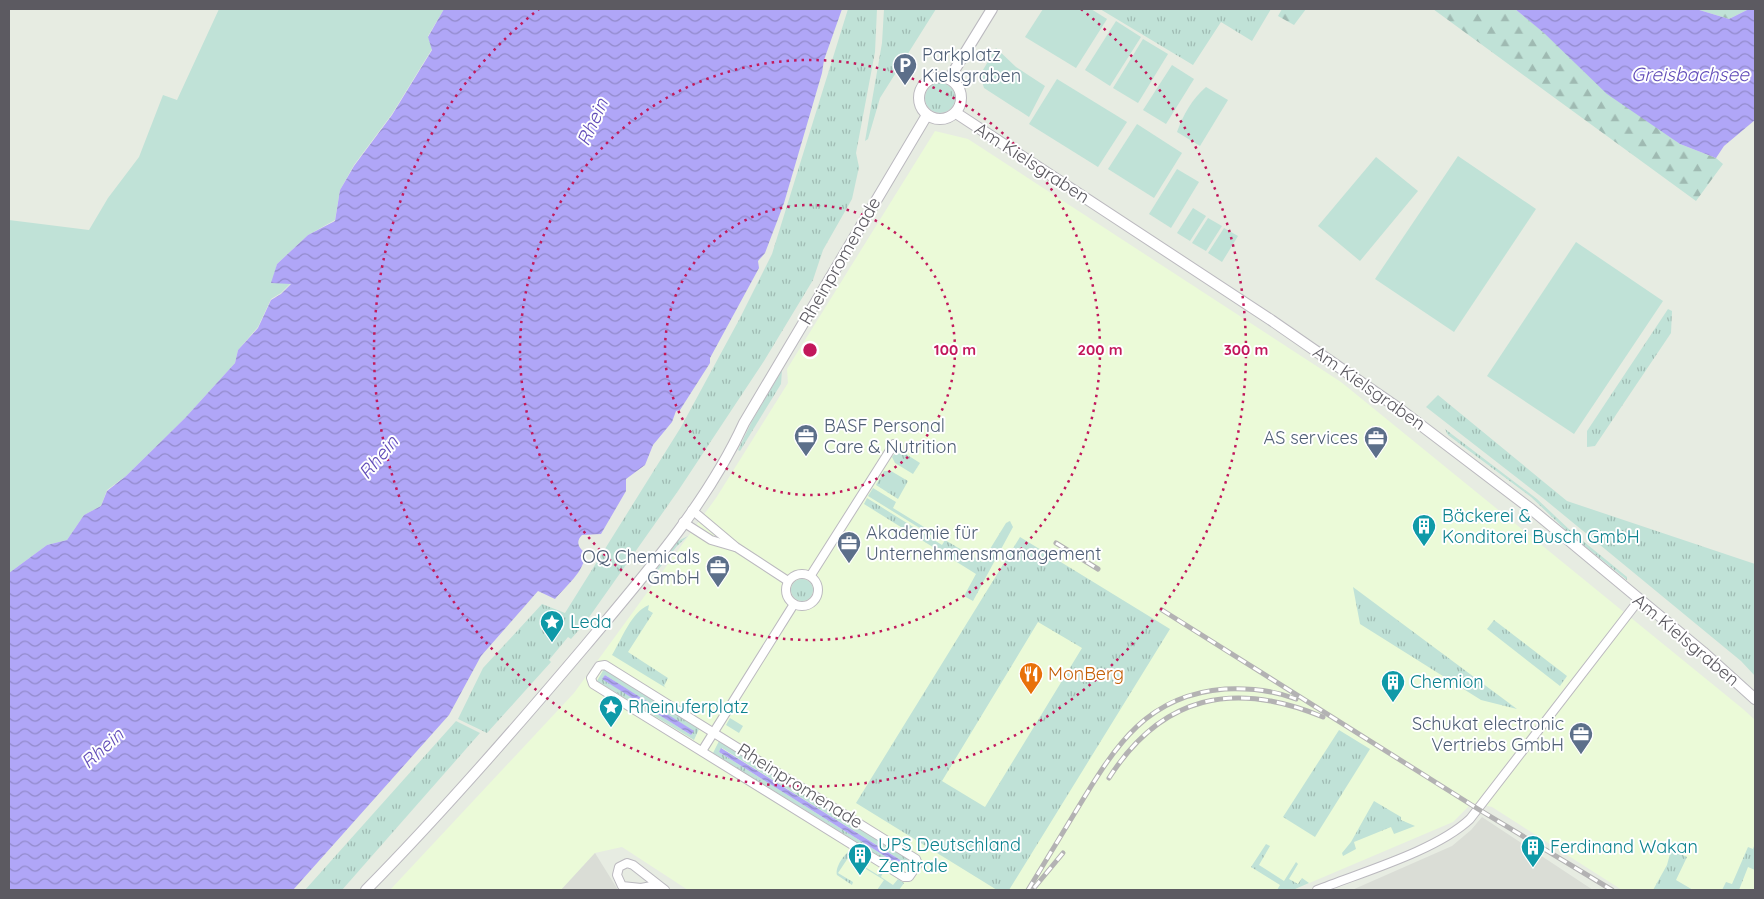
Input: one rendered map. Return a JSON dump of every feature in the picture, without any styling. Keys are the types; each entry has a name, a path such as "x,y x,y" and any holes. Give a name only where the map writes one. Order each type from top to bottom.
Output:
{"street":[{"path":"949,78 992,9"},
{"path":"934,77 949,78 960,90 962,98 956,113 942,120 927,116 919,105 918,98 923,85 934,77"},
{"name":"Am Kielsgraben","path":"956,113 1349,372 1530,508 1703,652 1755,699"},
{"name":"Rheinpromenade","path":"366,890 511,733 624,600 692,510 728,457 744,424 927,116"},
{"path":"811,575 894,444"},
{"path":"692,510 736,547 788,581"},
{"path":"683,522 711,540 736,547"},
{"path":"796,574 811,575 819,587 817,598 804,606 794,604 787,596 788,581 796,574"},
{"path":"1317,890 1438,841 1460,829 1478,809 1639,600"},
{"path":"702,751 794,604"},
{"name":"Rheinpromenade","path":"605,665 713,732 916,859 918,864 909,877 904,877 702,751 593,684 591,678 599,666 605,665"},
{"path":"657,885 642,888 622,886 617,875 619,867 627,863 633,864 665,890"}],"shaded area":[{"path":"935,131 968,139 1341,382 1755,720 1755,890 1622,890 1492,807 1472,803 1453,822 1293,890 688,890 622,847 595,853 561,890 390,890 574,693 716,498 788,383 787,369"},
{"path":"1482,817 1593,890 1352,890 1452,846 1471,830"},
{"path":"595,853 618,890 561,890"}],"green space":[{"path":"219,9 444,9 428,36 432,49 392,114 354,165 340,190 335,220 308,235 277,264 272,283 292,282 281,293 271,299 258,327 238,350 235,363 185,418 126,476 107,490 101,506 84,515 67,540 47,545 9,573 9,220 89,230 108,198 139,157 163,95 177,100"},
{"path":"848,9 877,9 875,52 856,153 859,167 852,199 823,250 813,280 764,361 678,491 585,623 571,639 568,637 549,660 551,662 487,733 458,719 483,668 542,604 565,613 681,427 772,254"},
{"path":"884,9 936,9 880,98 868,139 865,141 882,43"},
{"path":"1043,9 1091,9 1107,19 1076,68 1025,37"},
{"path":"1100,9 1271,9 1252,41 1221,22 1193,65"},
{"path":"1282,9 1306,9 1294,25 1278,16"},
{"path":"1433,9 1515,9 1680,144 1716,158 1723,164 1696,201"},
{"path":"1696,9 1749,9 1729,19"},
{"path":"1116,21 1141,37 1110,86 1085,70"},
{"path":"1143,39 1168,54 1138,103 1113,88"},
{"path":"996,48 1016,67 1045,86 1029,117 984,88 980,75"},
{"path":"1172,65 1194,79 1166,124 1143,110"},
{"path":"1057,79 1127,122 1098,167 1029,124"},
{"path":"940,83 946,84 954,92 954,104 946,112 940,113 934,112 926,104 925,98 926,92 934,84"},
{"path":"1206,87 1228,100 1200,146 1177,132 1188,108"},
{"path":"1137,124 1182,153 1154,198 1108,169"},
{"path":"1458,156 1536,209 1454,332 1375,279"},
{"path":"1376,157 1418,191 1360,261 1318,226"},
{"path":"1177,169 1199,182 1171,228 1149,214"},
{"path":"1193,208 1206,216 1190,241 1177,233"},
{"path":"1208,218 1222,226 1206,251 1192,243"},
{"path":"1224,228 1238,236 1222,262 1208,253"},
{"path":"1576,242 1663,301 1574,434 1487,376"},
{"path":"1668,309 1672,311 1671,333 1595,446 1587,447 1587,431"},
{"path":"782,370 781,384 740,451 738,450 752,421"},
{"path":"1438,395 1567,501 1755,564 1755,676 1741,661 1543,498 1426,407"},
{"path":"1445,429 1537,499 1572,532 1627,577 1627,580 1571,535 1531,497 1448,435"},
{"path":"898,449 920,463 913,474 895,463 892,457"},
{"path":"884,471 891,471 908,481 898,499 876,485"},
{"path":"873,488 896,502 893,508 942,538 939,540 868,496"},
{"path":"867,498 942,545 945,540 982,562 1006,523 1010,521 1013,527 973,601 964,596 976,574 864,504"},
{"path":"688,536 677,546 647,584 674,543"},
{"path":"1020,537 1170,629 1009,890 997,890 856,803","holes":["1038,622 1082,648 985,807 942,781"]},
{"path":"802,579 810,582 813,590 810,598 802,601 794,598 791,590 794,582"},
{"path":"1353,587 1517,709 1481,700 1360,624"},
{"path":"649,605 648,610 653,613 628,652 668,678 664,686 666,688 612,655 632,620"},
{"path":"1494,620 1567,676 1560,686 1487,629"},
{"path":"604,669 699,729 694,740 597,681","holes":["605,675 693,731 691,735 603,679"]},
{"path":"730,718 743,726 739,733 726,725"},
{"path":"456,721 480,733 342,890 305,890"},
{"path":"1339,730 1370,749 1315,837 1283,817"},
{"path":"719,741 908,859 907,863 902,861 722,748 719,752 904,868 902,870 713,753"},
{"path":"1374,801 1401,817 1401,820 1415,826 1394,834 1391,827 1354,842 1356,849 1343,856 1342,853 1351,842"},
{"path":"1755,843 1755,870 1748,867 1739,890 1722,890 1726,882 1732,884 1748,847 1753,849"},
{"path":"1266,844 1270,846 1259,865 1284,881 1296,862 1298,864 1289,879 1298,884 1302,878 1309,883 1293,890 1277,890 1280,885 1251,867"},
{"path":"851,850 849,857 862,865 866,859 868,861 865,867 878,875 882,869 884,870 881,877 893,885 898,879 904,883 899,890 877,890 884,880 848,858 838,873 853,882 852,885 837,875 837,868"},
{"path":"1671,850 1687,857 1676,880 1693,890 1653,890 1667,865"}],"water":[{"name":"Rhein","path":"444,9 842,9 824,60 822,73 784,203 765,253 758,261 759,268 710,358 710,363 680,410 676,411 672,422 653,445 645,465 626,479 626,491 601,534 582,535 580,538 579,545 585,553 579,572 555,599 538,591 481,656 449,715 293,890 9,890 9,573 47,545 67,540 84,515 101,506 107,491 126,476 185,418 235,363 238,350 258,328 271,300 281,294 291,284 271,283 277,264 308,235 335,221 340,190 354,166 392,115 432,50 428,37"},
{"name":"Greisbachsee","path":"1515,9 1696,9 1729,19 1749,9 1755,9 1755,120 1724,146 1716,158 1680,144 1607,94 1544,33"},
{"path":"605,675 694,731 691,735 602,679"},
{"path":"721,748 902,861 899,865 719,752"}],"railway":[{"path":"1056,543 1098,569"},
{"path":"1162,610 1478,809 1612,890"},
{"path":"1028,890 1106,763 1137,727 1154,713 1174,701 1198,693 1225,689 1261,690 1296,699"},
{"path":"1109,778 1130,750 1152,728 1177,712 1202,702 1230,698 1259,699 1290,706 1323,717"},
{"path":"1034,888 1063,853"}],"place":[{"name":"Parkplatz Kielsgraben","path":"905,86"},
{"name":"BASF Personal Care & Nutrition","path":"806,457"},
{"name":"AS services","path":"1376,459"},
{"name":"Bäckerei & Konditorei Busch GmbH","path":"1424,547"},
{"name":"Akademie für Unternehmensmanagement","path":"849,564"},
{"name":"OQ Chemicals GmbH","path":"718,588"},
{"name":"Leda","path":"552,643"},
{"name":"MonBerg","path":"1031,695"},
{"name":"Chemion","path":"1393,703"},
{"name":"Rheinuferplatz","path":"611,728"},
{"name":"Schukat electronic Vertriebs GmbH","path":"1581,755"},
{"name":"Ferdinand Wakan","path":"1533,868"},
{"name":"UPS Deutschland Zentrale","path":"860,876"}]}
